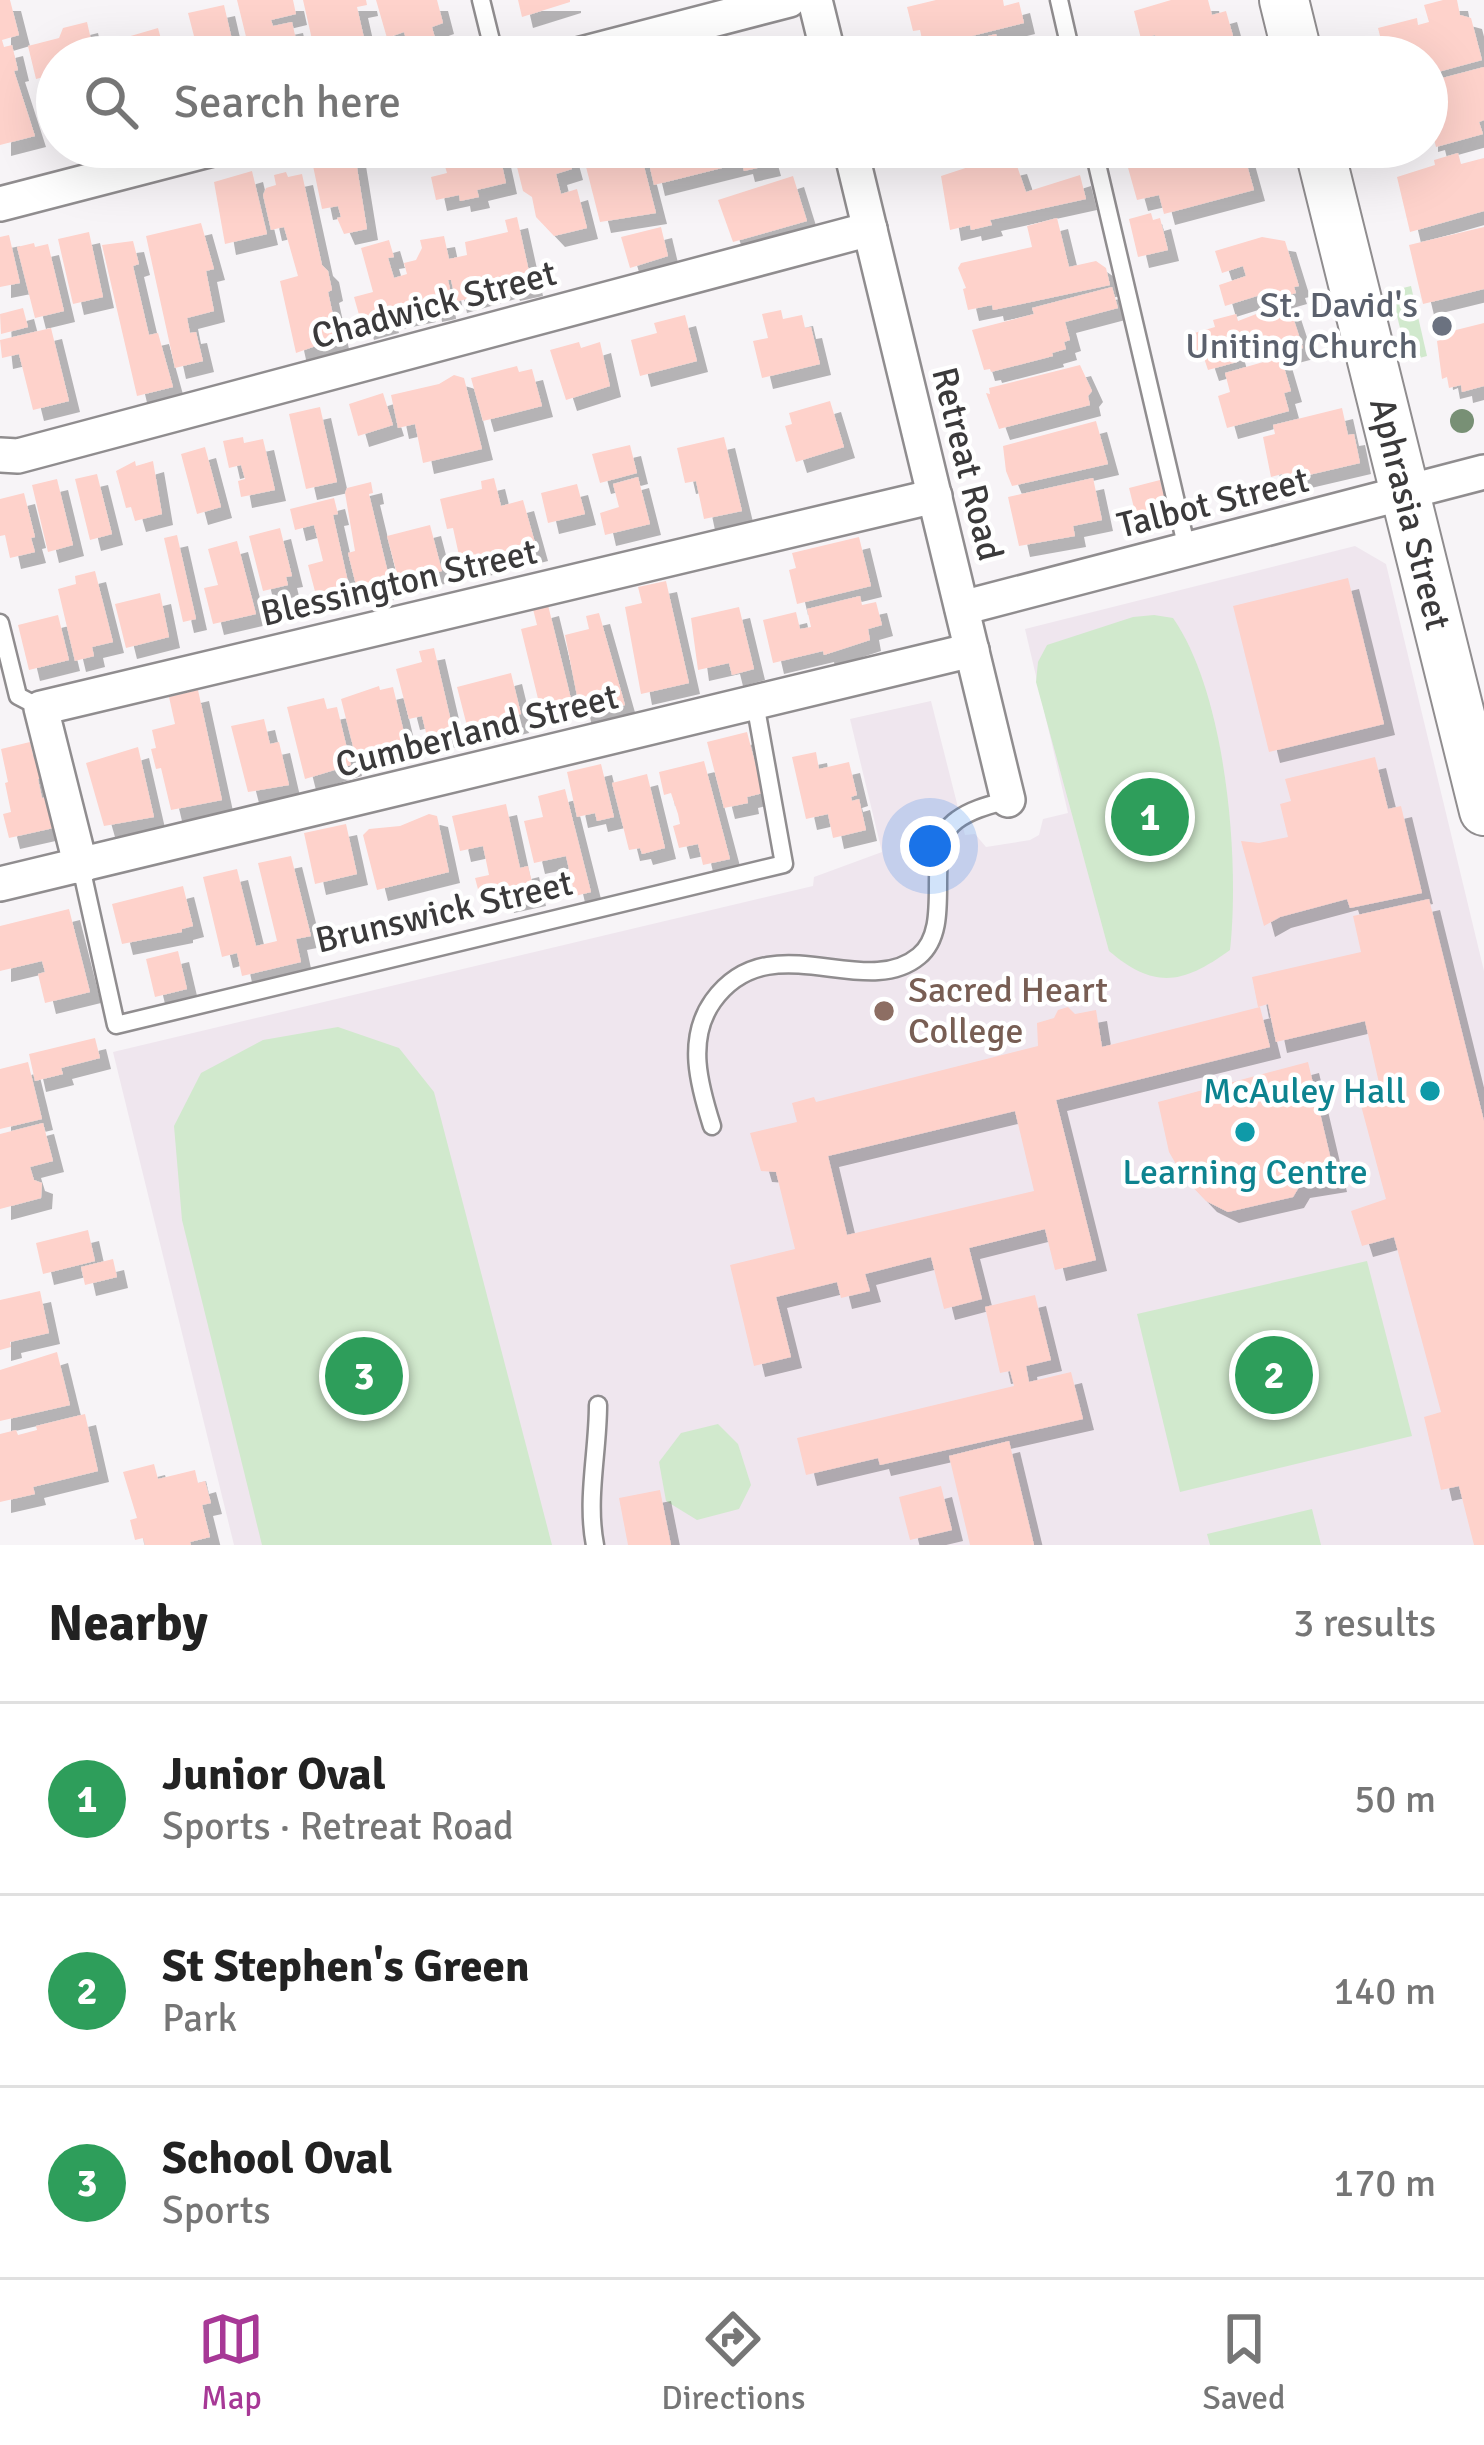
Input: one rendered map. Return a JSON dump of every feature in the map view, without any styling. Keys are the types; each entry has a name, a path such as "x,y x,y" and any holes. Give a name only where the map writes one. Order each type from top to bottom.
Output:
{"street":[{"path":"651,36 789,0"},
{"path":"815,0 824,36"},
{"path":"1284,0 1293,36"},
{"path":"0,203 138,168"},
{"name":"Retreat Road","path":"855,168 1008,800"},
{"name":"Aphrasia Street","path":"1324,168 1484,811"},
{"name":"Chadwick Street","path":"9,455 870,229"},
{"name":"Talbot Street","path":"962,608 1484,472"},
{"name":"Blessington Street","path":"41,708 934,496"},
{"name":"Cumberland Street","path":"0,884 972,650"},
{"path":"41,708 81,867"}],"lane":[{"path":"481,0 490,36"},
{"path":"1058,0 1067,36"},
{"path":"1098,168 1187,549"},
{"path":"0,623 18,696 41,708"},
{"name":"Brunswick Street","path":"81,867 116,1024 761,870 784,864 755,703"},
{"path":"712,1126 696,1056 704,1014 725,984 775,964 869,969 911,962 934,937 942,838 953,822 1008,800"},
{"path":"595,1545 590,1516 598,1405"}],"shaded area":[{"name":"Sacred Heart College","path":"1355,546 1386,564 1484,971 1484,1545 234,1545 113,1052 813,886 814,877 882,852 850,719 931,701 965,835 975,834 986,847 1030,840 1039,835 1043,819 1068,813 1025,629"}],"green space":[{"path":"1411,286 1427,356 1408,361 1391,291"},
{"path":"1133,617 1173,618 1206,689 1225,778 1233,870 1230,950 1198,970 1169,978 1141,972 1109,951 1036,682 1038,662 1047,645"},
{"path":"338,1027 399,1048 434,1092 552,1545 262,1545 182,1220 174,1126 201,1073 263,1040"},
{"path":"1367,1261 1412,1436 1180,1492 1137,1314"},
{"path":"718,1424 738,1444 751,1485 739,1509 697,1520 666,1501 659,1462 681,1433"},
{"path":"1312,1509 1321,1545 1210,1545 1207,1534"}],"building":[{"path":"0,0 10,0 19,35 2,40 4,47 12,45 18,70 14,71 35,136 0,145"},
{"path":"237,0 293,0 296,14 271,20 273,26 292,22 295,36 246,36"},
{"path":"303,0 366,0 367,5 357,7 364,36 311,36"},
{"path":"376,0 437,0 443,23 432,27 434,36 405,36 404,32 386,36"},
{"path":"518,0 570,0 570,2 522,17"},
{"path":"936,0 1003,0 1004,6 1019,2 1024,23 972,36 921,36 920,30 913,31 907,7"},
{"path":"1171,0 1208,0 1212,15 1226,11 1233,36 1140,36 1134,11"},
{"path":"1457,0 1460,15 1471,18 1482,60 1448,69 1448,36 1380,36 1378,28 1417,18 1418,25 1429,22 1424,5"},
{"path":"224,5 231,36 194,36 188,13"},
{"path":"87,22 90,36 60,36 63,28"},
{"path":"158,28 160,36 131,36"},
{"path":"36,44 36,79 28,46"},
{"path":"1484,67 1484,120 1479,122 1483,134 1448,144 1448,76"},
{"path":"1458,153 1461,164 1484,158 1484,211 1410,232 1397,177 1426,168 1448,168 1448,156"},
{"path":"313,168 357,168 367,229 344,234 338,206 322,209"},
{"path":"445,168 503,168 506,183 477,190 479,197 436,200 431,177 447,173"},
{"path":"517,168 572,168 556,174 561,194 577,189 587,228 554,236 536,217 532,197 523,191"},
{"path":"586,168 644,168 656,213 600,222"},
{"path":"650,168 722,168 654,185"},
{"path":"965,168 1018,168 1026,192 1080,175 1086,199 990,220 992,225 971,230 970,225 950,230 941,176"},
{"path":"1128,168 1248,168 1254,190 1164,214 1159,195 1137,200"},
{"path":"252,171 267,234 225,244 214,182"},
{"path":"286,172 288,177 302,174 322,265 328,271 338,338 296,353 280,281 298,276 284,227 271,230 263,195 266,188 276,185 274,175"},
{"path":"793,176 807,221 733,242 718,200"},
{"path":"1151,213 1153,220 1160,218 1168,250 1138,257 1129,219"},
{"path":"517,217 532,285 456,302 448,280 452,298 444,299 445,308 431,311 430,303 424,304 425,311 363,329 354,297 373,292 361,248 389,240 394,278 407,274 404,263 416,260 420,240 444,236 449,259 467,255 465,242 508,232 505,220"},
{"path":"1057,218 1069,267 1096,261 1106,268 1110,285 993,310 992,305 968,310 958,268 961,263 1032,247 1027,226"},
{"path":"201,223 214,269 206,271 214,311 187,318 203,361 175,368 146,236"},
{"path":"661,227 668,256 630,268 621,237"},
{"path":"1484,227 1484,289 1423,304 1409,245"},
{"path":"89,232 103,297 73,304 58,239"},
{"path":"9,235 20,283 0,287 0,237"},
{"path":"1262,237 1285,241 1299,286 1294,287 1296,293 1275,299 1273,291 1225,306 1219,285 1246,276 1243,266 1222,273 1215,251"},
{"path":"133,241 139,264 133,266 149,335 158,333 173,387 137,396 102,245"},
{"path":"34,243 35,247 48,244 64,311 35,318 17,247"},
{"path":"1112,287 1118,308 1065,322 1070,340 1064,342 1066,349 991,372 984,370 972,330"},
{"path":"1288,302 1303,348 1256,360 1249,344 1233,348 1237,362 1208,370 1203,355 1197,357 1191,334 1215,327 1213,320 1236,314 1238,321"},
{"path":"23,308 28,327 1,334 0,314"},
{"path":"781,310 783,319 802,315 805,328 811,327 820,364 762,378 753,341 768,338 762,314"},
{"path":"685,315 697,361 640,376 631,340 657,333 654,323"},
{"path":"1484,323 1484,386 1462,392 1461,385 1449,388 1447,377 1442,379 1437,341 1449,338 1448,332"},
{"path":"51,328 69,401 33,410 19,354 2,358 0,340"},
{"path":"579,342 581,348 600,342 610,386 566,400 550,350"},
{"path":"1281,357 1291,391 1284,393 1289,411 1227,428 1218,396 1230,392 1225,373"},
{"path":"1080,365 1092,391 1090,405 999,429 986,393 990,394 989,388"},
{"path":"517,366 519,372 532,369 542,406 483,421 471,378"},
{"path":"454,375 464,378 482,449 423,463 415,424 398,428 391,395 439,384"},
{"path":"383,393 393,425 358,436 349,404"},
{"path":"830,401 844,447 796,462 785,426 792,424 789,413"},
{"path":"320,407 337,482 306,489 289,414"},
{"path":"1342,408 1360,463 1283,481 1282,474 1271,477 1263,437 1275,434 1273,425"},
{"path":"1096,421 1108,464 1012,486 1003,446"},
{"path":"243,437 244,443 263,439 275,490 241,497 238,481 245,479 241,465 229,468 223,441"},
{"path":"724,437 742,511 704,519 696,481 685,483 677,448"},
{"path":"630,445 637,473 600,483 592,454"},
{"path":"205,447 221,507 197,514 181,454"},
{"path":"135,461 136,466 153,461 162,514 135,521 131,507 126,508 116,471"},
{"path":"97,474 112,534 90,540 75,479"},
{"path":"638,477 650,524 605,535 600,513 619,507 613,484"},
{"path":"494,478 501,506 523,500 537,550 462,569 453,528 447,529 440,499 482,489 481,481"},
{"path":"1093,478 1102,520 1073,526 1075,536 1019,546 1008,497"},
{"path":"57,479 73,545 48,552 32,485"},
{"path":"1160,480 1168,513 1137,520 1129,488"},
{"path":"371,482 373,493 369,494 389,577 380,579 383,589 370,592 368,586 357,589 348,553 355,551 345,493 347,488"},
{"path":"577,484 585,514 548,523 541,493"},
{"path":"24,493 35,552 10,558 5,535 0,536 0,499"},
{"path":"334,498 338,514 333,515 348,582 340,584 343,593 317,599 308,565 323,561 314,525 295,530 290,509"},
{"path":"430,525 442,571 413,578 411,571 397,574 387,536"},
{"path":"280,528 292,576 286,577 288,585 263,591 249,536"},
{"path":"177,535 196,619 183,622 164,538"},
{"path":"859,537 871,586 797,604 789,570 796,568 792,553"},
{"path":"237,541 256,614 213,624 204,588 218,585 208,549"},
{"path":"95,571 113,642 92,647 94,656 75,661 58,589 76,584 75,576"},
{"path":"1348,578 1384,724 1269,752 1233,606"},
{"path":"666,581 689,683 641,694 625,607 642,603 638,587"},
{"path":"160,593 169,637 126,648 115,604"},
{"path":"860,596 862,605 876,602 882,625 868,629 870,640 824,655 823,651 773,663 763,620 796,612 800,629 811,627 807,609"},
{"path":"548,605 572,703 541,711 521,629 537,625 533,609"},
{"path":"739,607 754,669 732,675 729,663 698,670 691,618"},
{"path":"599,613 625,705 581,716 565,635 589,629 586,616"},
{"path":"58,615 69,660 29,670 18,625"},
{"path":"434,648 454,734 428,741 422,716 409,719 396,669 422,662 419,651"},
{"path":"511,673 521,714 516,715 518,722 486,730 484,722 467,726 457,687"},
{"path":"379,686 380,690 393,687 408,749 357,762 341,699"},
{"path":"198,690 222,800 171,810 151,749 156,748 152,730 175,724 169,697"},
{"path":"324,698 327,709 337,707 351,765 305,779 287,707"},
{"path":"264,719 270,744 279,742 289,785 248,792 231,726"},
{"path":"747,732 763,793 747,797 748,803 724,808 707,742"},
{"path":"30,742 45,778 38,779 42,798 50,797 58,827 9,838 3,814 11,812 1,749"},
{"path":"138,747 154,817 104,826 86,763"},
{"path":"816,752 819,769 849,762 857,795 852,801 859,799 866,830 833,838 828,814 806,819 792,757"},
{"path":"1375,757 1388,809 1401,806 1422,893 1350,908 1347,899 1280,917 1264,926 1241,841 1288,837 1280,804 1291,801 1285,779"},
{"path":"704,761 730,859 703,865 698,844 679,848 673,826 680,824 678,814 671,793 664,795 659,772"},
{"path":"601,764 614,817 597,821 595,813 577,817 567,772"},
{"path":"647,774 665,848 642,854 640,848 629,850 612,783"},
{"path":"565,789 591,892 575,896 566,856 534,863 524,821 543,817 538,796"},
{"path":"506,804 520,868 528,866 535,895 503,902 500,888 479,893 475,878 489,875 483,846 460,851 452,816"},
{"path":"429,814 437,816 449,872 377,890 363,835 369,829 400,826"},
{"path":"346,824 357,874 315,884 304,833"},
{"path":"291,856 311,936 296,939 301,962 242,976 237,953 222,957 203,877 237,869 256,946 277,941 258,863"},
{"path":"183,886 193,926 122,944 112,904"},
{"path":"1429,899 1484,1121 1484,1545 1474,1545 1459,1486 1441,1490 1424,1417 1441,1412 1394,1237 1362,1246 1351,1211 1386,1199 1359,1098 1381,1092 1365,1021 1276,1042 1268,1004 1258,1007 1252,977 1361,952 1353,916"},
{"path":"69,909 90,992 45,1003 38,974 45,972 42,961 0,971 0,926"},
{"path":"178,951 187,989 155,997 146,959"},
{"path":"1068,1007 1075,1014 1096,1010 1102,1047 1260,1007 1270,1047 1056,1100 1096,1260 1055,1270 1045,1229 969,1248 982,1299 944,1309 931,1257 865,1274 870,1291 841,1298 837,1282 776,1297 791,1357 754,1366 730,1265 795,1249 776,1172 761,1171 750,1133 797,1122 792,1103 814,1097 816,1102 1038,1046 1037,1023 1054,1018 1058,1010","holes":["1015,1111 1034,1191 847,1235 828,1156"]},
{"path":"95,1038 100,1058 35,1081 29,1054"},
{"path":"28,1062 42,1119 0,1129 0,1069"},
{"name":"Learning Centre","path":"1308,1062 1336,1181 1299,1187 1293,1197 1228,1212 1206,1201 1184,1178 1169,1152 1158,1102"},
{"path":"43,1123 53,1161 30,1167 34,1180 42,1183 41,1198 0,1209 0,1134"},
{"path":"88,1230 95,1261 43,1274 36,1243"},
{"path":"113,1259 117,1277 85,1285 81,1267"},
{"path":"40,1291 49,1333 10,1342 11,1347 0,1350 0,1300"},
{"path":"1035,1295 1051,1360 1026,1366 1029,1382 1071,1372 1083,1419 880,1465 878,1458 806,1475 797,1438 1014,1386 1010,1371 1000,1373 985,1307"},
{"path":"57,1352 70,1405 0,1421 0,1370"},
{"path":"85,1414 98,1471 33,1487 35,1494 0,1502 0,1434 16,1430 18,1435"},
{"path":"1009,1441 1034,1545 970,1545 949,1456"},
{"path":"154,1464 158,1479 195,1470 198,1483 205,1481 211,1503 202,1505 210,1537 191,1545 145,1545 143,1538 135,1540 130,1520 137,1518 123,1472"},
{"path":"941,1486 952,1530 910,1540 899,1497"},
{"path":"660,1490 671,1545 628,1545 619,1498"}],"place":[{"name":"St. David's Uniting Church","path":"1442,326"},
{"name":"Junior Oval","path":"1150,817"},
{"name":"Sacred Heart College","path":"884,1011"},
{"name":"McAuley Hall","path":"1430,1091"},
{"name":"Learning Centre","path":"1245,1132"},
{"name":"St Stephen's Green","path":"1274,1375"},
{"name":"School Oval","path":"364,1376"}]}
